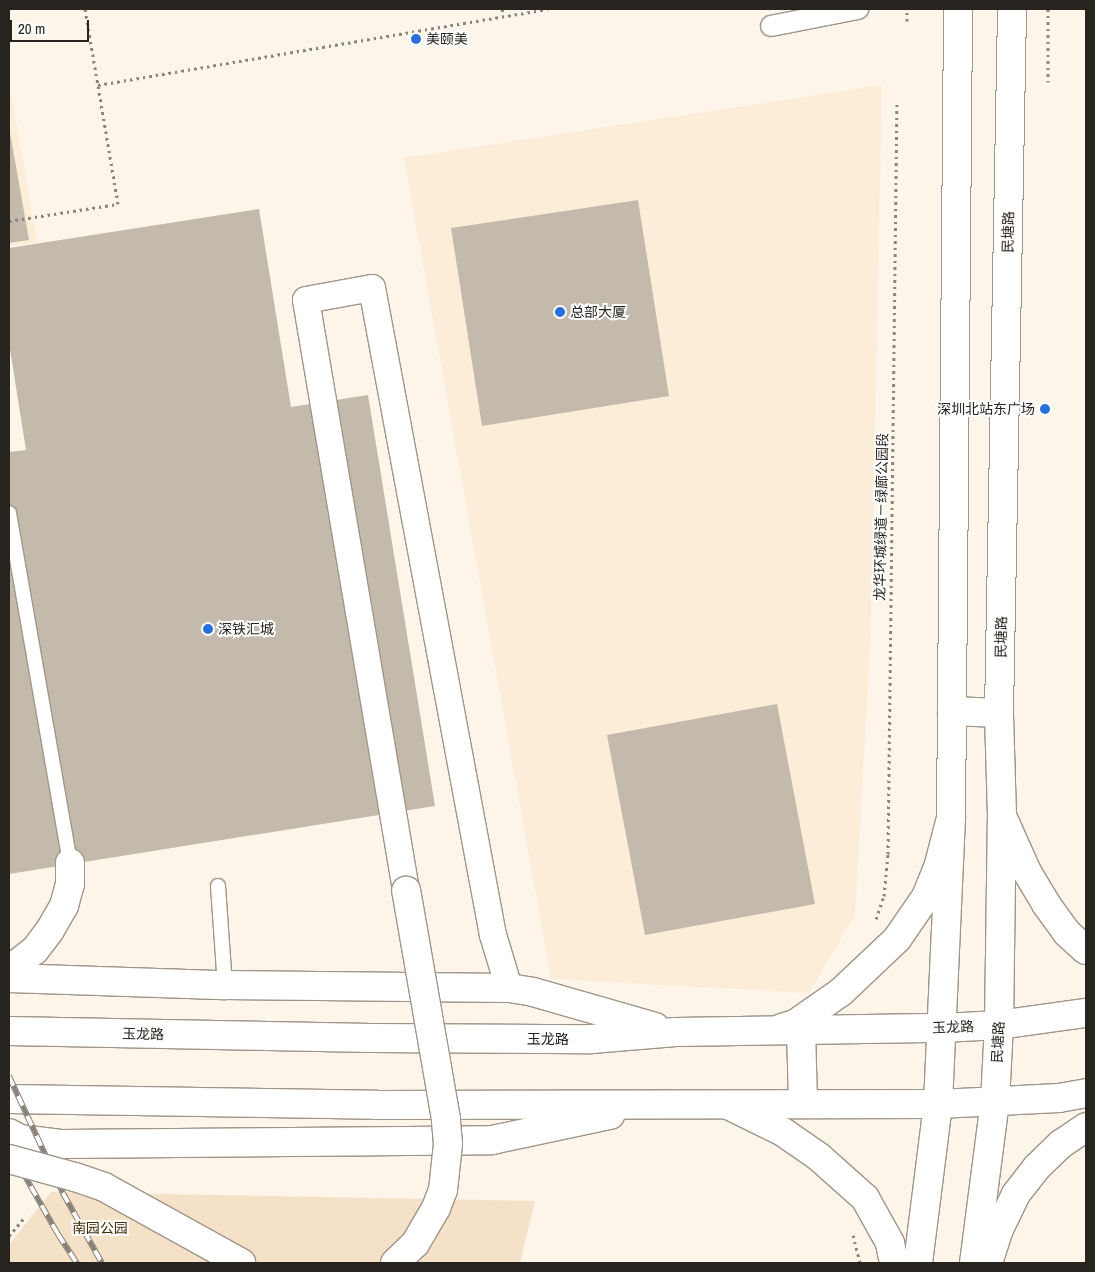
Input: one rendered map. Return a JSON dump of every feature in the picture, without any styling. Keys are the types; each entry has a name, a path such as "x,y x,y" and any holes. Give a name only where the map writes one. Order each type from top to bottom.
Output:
{"main road":[{"path":"918,1263 938,1104 943,1028 951,818 958,9"},
{"name":"民塘路","path":"974,1263 995,1101 1000,1025 1002,816 999,713 1012,9"},
{"path":"952,711 999,713"},
{"path":"1002,816 1027,872 1046,904 1067,933 1086,950"},
{"path":"803,1104 788,1030 841,992 897,939 926,897 939,864 951,818"},
{"path":"9,970 35,950 50,930 64,906 70,884 70,863"},
{"path":"395,1263 415,1244 436,1208 443,1190 448,1144 446,1119 406,890"},
{"path":"9,978 225,985 509,988 532,992 676,1032"},
{"path":"9,989 38,980"},
{"name":"玉龙路","path":"9,1032 371,1038 592,1039 676,1032 943,1028 1000,1025 1086,1013"},
{"path":"9,1099 376,1104 938,1104 1059,1098 1086,1093"},
{"path":"724,1103 783,1132 819,1157 865,1198 890,1243 894,1263"},
{"path":"9,1134 20,1139 61,1144 492,1140 666,1105"},
{"path":"988,1263 999,1229 1016,1194 1038,1167 1061,1144 1086,1127"},
{"path":"9,1164 61,1144"},
{"path":"9,1159 104,1187 241,1263"}],"street":[{"path":"771,26 858,9"},
{"path":"406,890 306,300 372,288 493,935 509,988"}],"lane":[{"path":"9,513 70,863"},
{"path":"218,886 225,985"}],"path":[{"path":"9,221 118,204 85,9"},
{"path":"502,9 504,16"},
{"path":"98,85 548,9"},
{"path":"907,21 908,9"},
{"path":"1048,9 1048,82"},
{"name":"龙华环城绿道－绿廊公园段","path":"874,923 884,896 888,854 898,101"},
{"path":"9,1236 26,1216"},
{"path":"849,1229 853,1235 860,1263"}],"shaded area":[{"path":"9,81 37,242 9,246"},
{"path":"882,85 871,629 855,915 809,993 551,979 404,158"}],"green space":[{"name":"南园公园","path":"51,1192 535,1201 520,1263 9,1263 9,1245"}],"building":[{"path":"9,127 29,240 9,243"},
{"name":"总部大厦","path":"638,200 669,396 482,426 451,228"},
{"name":"深铁汇城","path":"259,209 291,407 368,395 435,806 9,874 9,452 26,450 9,343 9,248"},
{"path":"777,704 815,904 645,935 607,735"}],"railway":[{"path":"9,1076 63,1193 102,1263"},
{"path":"9,1148 58,1234 77,1263"}],"place":[{"name":"美颐美","path":"416,39"},
{"name":"总部大厦","path":"560,312"},
{"name":"深圳北站东广场","path":"1045,409"},
{"name":"深铁汇城","path":"208,629"}]}
